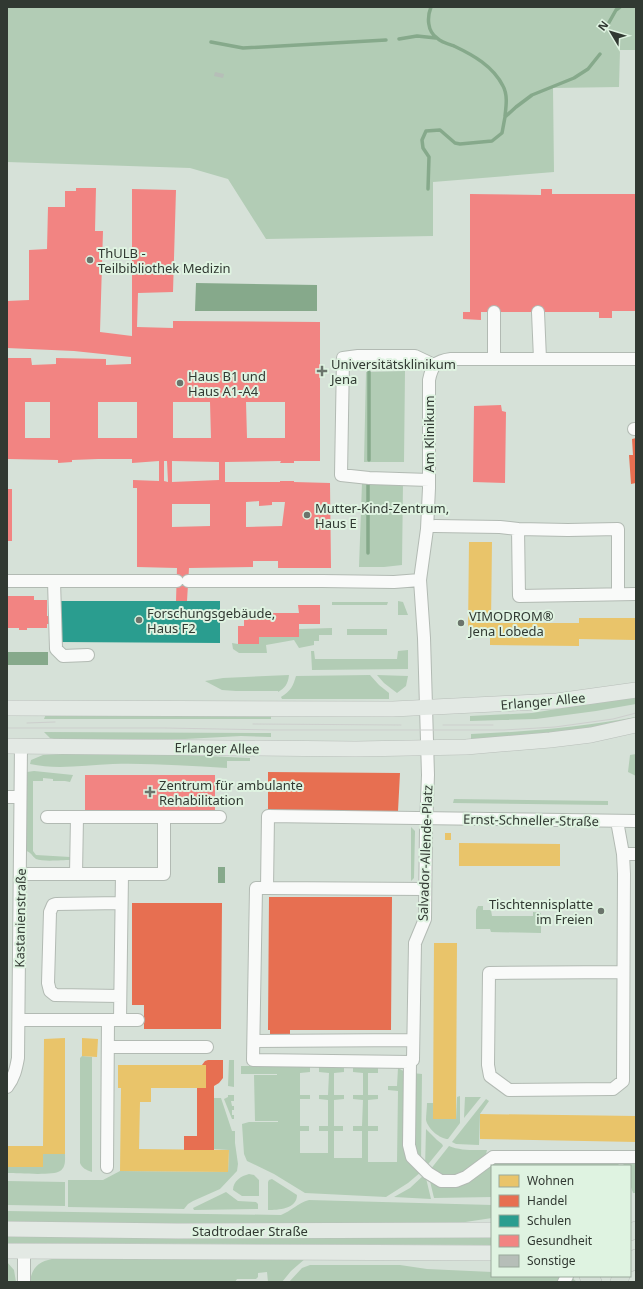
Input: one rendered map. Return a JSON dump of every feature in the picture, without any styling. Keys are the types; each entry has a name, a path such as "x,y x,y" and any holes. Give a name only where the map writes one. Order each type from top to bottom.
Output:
{"main road":[{"name":"Erlanger Allee","path":"7,708 393,709 557,701 636,690"},
{"name":"Erlanger Allee","path":"14,746 348,749 471,746 550,740 591,735 636,725"},
{"name":"Stadtrodaer Straße","path":"7,1229 178,1231 491,1230"},
{"name":"Stadtrodaer Straße","path":"7,1250 491,1253"}],"street":[{"path":"494,312 494,358"},
{"path":"538,312 540,359"},
{"path":"429,480 369,478 341,475 343,358 358,356 415,356 434,365 442,360 451,359 636,359"},
{"name":"Am Klinikum","path":"426,708 420,580 427,529 429,480 429,380 434,365"},
{"path":"435,526 568,530 618,529 618,594"},
{"path":"518,529 519,596 636,594"},
{"path":"7,581 394,582 420,580"},
{"path":"54,581 56,649 63,656 88,655"},
{"path":"426,708 427,747"},
{"name":"Kastanienstraße","path":"7,1087 12,1080 17,1063 19,1020 20,798 14,746"},
{"name":"Salvador-Allende-Platz","path":"427,747 428,775 425,919 415,943 413,1060 410,1062 409,1145 412,1157 428,1173 441,1181 456,1181 466,1177 493,1157 636,1157"},
{"path":"7,797 20,798"},
{"name":"Ernst-Schneller-Straße","path":"268,888 268,816 636,821"},
{"path":"47,817 220,817"},
{"path":"76,874 77,817"},
{"path":"20,874 164,874 164,817"},
{"path":"617,821 622,854 629,934 623,972 623,1081 613,1089 509,1090 490,1076 488,1065 488,973 623,972"},
{"path":"622,854 636,854"},
{"path":"107,1168 108,1047 120,996 122,874"},
{"path":"410,1062 254,1060 256,888 425,889"},
{"path":"120,996 55,995 50,991 48,983 50,912 52,906 56,904 121,902"},
{"path":"19,1020 138,1020"},
{"path":"254,1041 413,1040"},
{"path":"108,1047 207,1047"},
{"path":"24,1250 24,1282"}],"shaded area":[{"path":"7,7 636,7 636,50 620,50 619,87 553,88 554,172 433,182 433,236 266,239 228,179 190,168 7,162"},
{"path":"196,283 317,285 317,311 195,311"},
{"path":"405,371 404,462 364,462 366,372"},
{"path":"362,483 403,483 402,565 359,567"},
{"path":"398,601 403,602 408,615 398,615"},
{"path":"332,602 388,602 387,605 332,605"},
{"path":"332,628 332,635 319,635 319,641 314,641 314,645 299,648 294,640 266,645 267,653 239,653 233,649 232,643 238,644 259,637 299,637 299,629"},
{"path":"347,629 387,629 387,635 347,635"},
{"path":"408,650 408,669 312,670 311,651 314,651 315,659 397,659 398,651"},
{"path":"7,652 48,652 48,665 7,665"},
{"path":"289,675 286,685 278,692 222,690 205,681 223,678"},
{"path":"370,675 389,693 389,699 282,699 281,697 291,688 296,676"},
{"path":"377,675 408,676 406,686 397,693 384,683"},
{"path":"636,696 636,704 596,711 536,719 470,721 470,716 532,713"},
{"path":"46,714 271,714 271,719 44,719"},
{"path":"636,717 636,719 592,729 471,740 471,734 512,732 595,724"},
{"path":"44,732 271,733 271,737 241,736 185,739 54,739 50,738"},
{"path":"81,753 250,758 250,761 227,761 227,768 142,764 50,767 30,764 31,760 43,755"},
{"path":"636,754 636,776 628,772 630,755"},
{"path":"34,771 73,775 70,782 53,781 53,779 43,778 43,781 33,781 33,851 36,855 70,857 70,860 39,860 26,851 27,772"},
{"path":"454,799 608,801 608,805 453,803"},
{"path":"411,827 415,831 414,878 411,881"},
{"path":"218,867 225,867 225,883 218,883"},
{"path":"478,906 483,906 483,910 491,910 492,916 533,916 533,912 541,913 541,933 491,932 490,929 476,929 476,910"},
{"path":"82,1056 92,1057 92,1172 84,1169 80,1163 80,1058"},
{"path":"229,1060 234,1060 234,1087 228,1086"},
{"path":"319,1065 344,1065 344,1072 334,1073 334,1095 344,1095 344,1099 334,1100 334,1126 343,1126 343,1131 334,1131 334,1158 362,1158 362,1131 353,1131 353,1126 362,1126 363,1100 353,1099 353,1095 363,1095 363,1073 353,1072 353,1065 378,1065 378,1073 368,1073 368,1095 378,1095 378,1099 368,1100 368,1126 378,1126 378,1131 368,1131 368,1162 397,1162 398,1091 388,1090 388,1086 397,1086 398,1068 407,1073 405,1145 421,1172 408,1183 386,1197 305,1193 274,1174 247,1161 244,1154 242,1124 249,1122 278,1122 277,1074 241,1074 241,1066 310,1066 310,1072 300,1073 300,1095 310,1095 310,1099 300,1099 300,1126 309,1126 309,1131 300,1131 300,1153 328,1153 328,1131 319,1131 319,1126 328,1126 328,1100 319,1099 319,1095 328,1095 329,1073 319,1072"},
{"path":"412,1073 422,1074 421,1162 411,1145"},
{"path":"254,1075 277,1075 278,1121 255,1121"},
{"path":"228,1095 234,1095 234,1101 231,1101 232,1106 234,1106 232,1115 234,1115 234,1119 232,1119 224,1099 228,1097"},
{"path":"460,1096 460,1123 448,1139 445,1139 432,1130 427,1123 427,1103 433,1103 433,1119 456,1119 457,1097"},
{"path":"465,1097 481,1097 464,1118"},
{"path":"214,1098 221,1098 232,1131 235,1131 238,1164 237,1171 220,1189 193,1201 184,1209 68,1207 68,1180 103,1180 120,1171 228,1172 229,1150 214,1149"},
{"path":"486,1099 489,1101 480,1114 479,1145 456,1144 452,1142"},
{"path":"426,1129 443,1146 425,1168"},
{"path":"449,1146 463,1149 487,1150 485,1158 453,1179 430,1170"},
{"path":"43,1154 65,1154 65,1163 63,1168 56,1173 7,1173 7,1167 43,1167"},
{"path":"622,1160 636,1162 636,1193 633,1193 631,1187 631,1165 624,1165"},
{"path":"493,1161 618,1163 619,1165 491,1165 491,1197 434,1198 429,1177 436,1183"},
{"path":"249,1174 254,1175 259,1180 259,1196 242,1196 233,1190 234,1184 238,1179"},
{"path":"425,1174 431,1199 394,1197 410,1188"},
{"path":"272,1179 297,1195 294,1203 286,1208 268,1210 268,1182"},
{"path":"7,1181 65,1182 65,1206 7,1205"},
{"path":"226,1192 238,1201 256,1202 258,1204 258,1209 194,1210 193,1208"},
{"path":"309,1200 491,1205 491,1218 452,1224 7,1223 7,1211 281,1215"},
{"path":"7,1236 281,1238 491,1237 491,1245 7,1243"},
{"path":"56,1258 306,1258 291,1271 282,1282 268,1282 267,1272 258,1273 258,1277 256,1279 237,1279 235,1282 30,1282 31,1276 38,1265 42,1262"},
{"path":"7,1262 14,1270 16,1282 7,1282"},
{"path":"310,1265 400,1265 427,1269 491,1272 491,1277 571,1277 577,1282 289,1282 302,1268"}],"building: Wohnen":[{"path":"469,542 492,542 491,623 579,623 579,618 636,618 636,640 579,639 579,646 490,645 490,630 468,630"},
{"path":"445,833 451,833 451,840 445,840"},
{"path":"459,843 560,844 560,866 459,866"},
{"path":"434,943 457,943 456,1119 433,1119"},
{"path":"65,1038 65,1154 43,1154 43,1167 7,1167 7,1146 43,1146 44,1039"},
{"path":"82,1038 98,1039 97,1057 82,1056"},
{"path":"118,1065 206,1065 206,1088 151,1088 151,1102 140,1102 139,1149 229,1150 228,1172 120,1171 121,1088 118,1088"},
{"path":"480,1114 636,1116 636,1142 480,1139"}],"building: Handel":[{"path":"636,438 636,483 631,484 629,455 633,455 632,439"},
{"path":"268,772 400,773 398,811 268,811"},
{"path":"269,897 392,897 391,1030 290,1030 290,1038 270,1038 270,1030 268,1030"},
{"path":"132,903 222,903 221,1029 144,1029 144,1005 132,1005"},
{"path":"208,1060 223,1060 223,1078 214,1086 214,1150 184,1150 184,1136 197,1136 197,1088 206,1088 206,1065 202,1065"}],"building: Schulen":[{"name":"Forschungsgebäude, Haus F2","path":"58,601 220,601 220,643 58,642"}],"building: Gesundheit":[{"path":"76,188 96,188 95,231 103,231 100,332 132,336 132,189 176,190 173,292 138,293 137,327 173,328 173,321 320,322 320,461 294,461 294,463 280,463 281,461 225,462 225,482 294,481 330,483 331,568 278,568 278,561 253,561 253,567 189,568 187,601 176,601 177,568 137,567 137,488 133,488 133,480 159,481 159,461 132,463 132,459 98,459 72,460 72,462 58,463 58,460 7,459 7,358 31,358 32,365 56,364 56,358 106,359 106,365 131,364 131,357 74,351 7,348 7,301 29,300 29,250 47,249 48,207 65,207 65,191 76,191","holes":["25,402 50,402 50,438 25,438","98,402 137,402 137,438 98,438","173,402 210,402 211,438 173,438","246,402 285,402 285,438 247,438","164,461 167,461 168,482 164,481","172,461 219,462 219,480 172,482","259,501 259,506 272,505 272,502 285,502 282,526 246,527 246,502","172,504 210,504 210,526 172,527"]},
{"path":"541,189 552,189 552,194 636,194 636,311 612,311 612,318 599,318 599,312 481,312 481,320 463,319 463,312 470,312 470,194 541,195"},
{"path":"501,405 502,411 506,412 505,483 473,482 474,406"},
{"path":"7,489 12,489 12,541 7,541"},
{"path":"7,596 34,596 34,600 47,600 47,616 58,616 58,624 47,624 47,628 27,628 27,630 7,628"},
{"path":"298,605 320,605 320,624 299,624 299,637 259,637 259,644 238,644 238,626 244,626 244,613 299,613"},
{"name":"Zentrum für ambulante Rehabilitation","path":"85,775 215,775 215,810 85,810"}],"building: Sonstige":[{"path":"215,72 224,74 223,78 214,76"}],"waterway":[{"path":"431,7 429,15 431,32 443,42 475,57 488,67 499,79 506,93 505,116"},
{"path":"607,26 616,10 620,7"},
{"path":"399,39 417,36 436,38"},
{"path":"211,42 243,48 386,40"},
{"path":"428,189 429,157 423,148 422,140 426,131 440,130 455,143 460,144 492,141 502,133 505,117 516,107 532,95 574,78 588,69 600,54"},
{"path":"369,372 369,460"},
{"path":"368,482 368,553"}],"tram line":[{"path":"7,728 504,730 555,727 613,719 636,713"},
{"path":"27,723 55,722"},
{"path":"253,724 401,725"},
{"path":"443,725 493,725"}],"place":[{"name":"ThULB - Teilbibliothek Medizin","path":"90,260"},
{"name":"Universitätsklinikum Jena","path":"322,371"},
{"name":"Haus B1 und Haus A1-A4","path":"180,383"},
{"name":"Mutter-Kind-Zentrum, Haus E","path":"307,515"},
{"name":"Forschungsgebäude, Haus F2","path":"139,620"},
{"name":"VIMODROM® Jena Lobeda","path":"461,623"},
{"name":"Zentrum für ambulante Rehabilitation","path":"150,792"},
{"name":"Tischtennisplatte im Freien","path":"601,911"}]}
